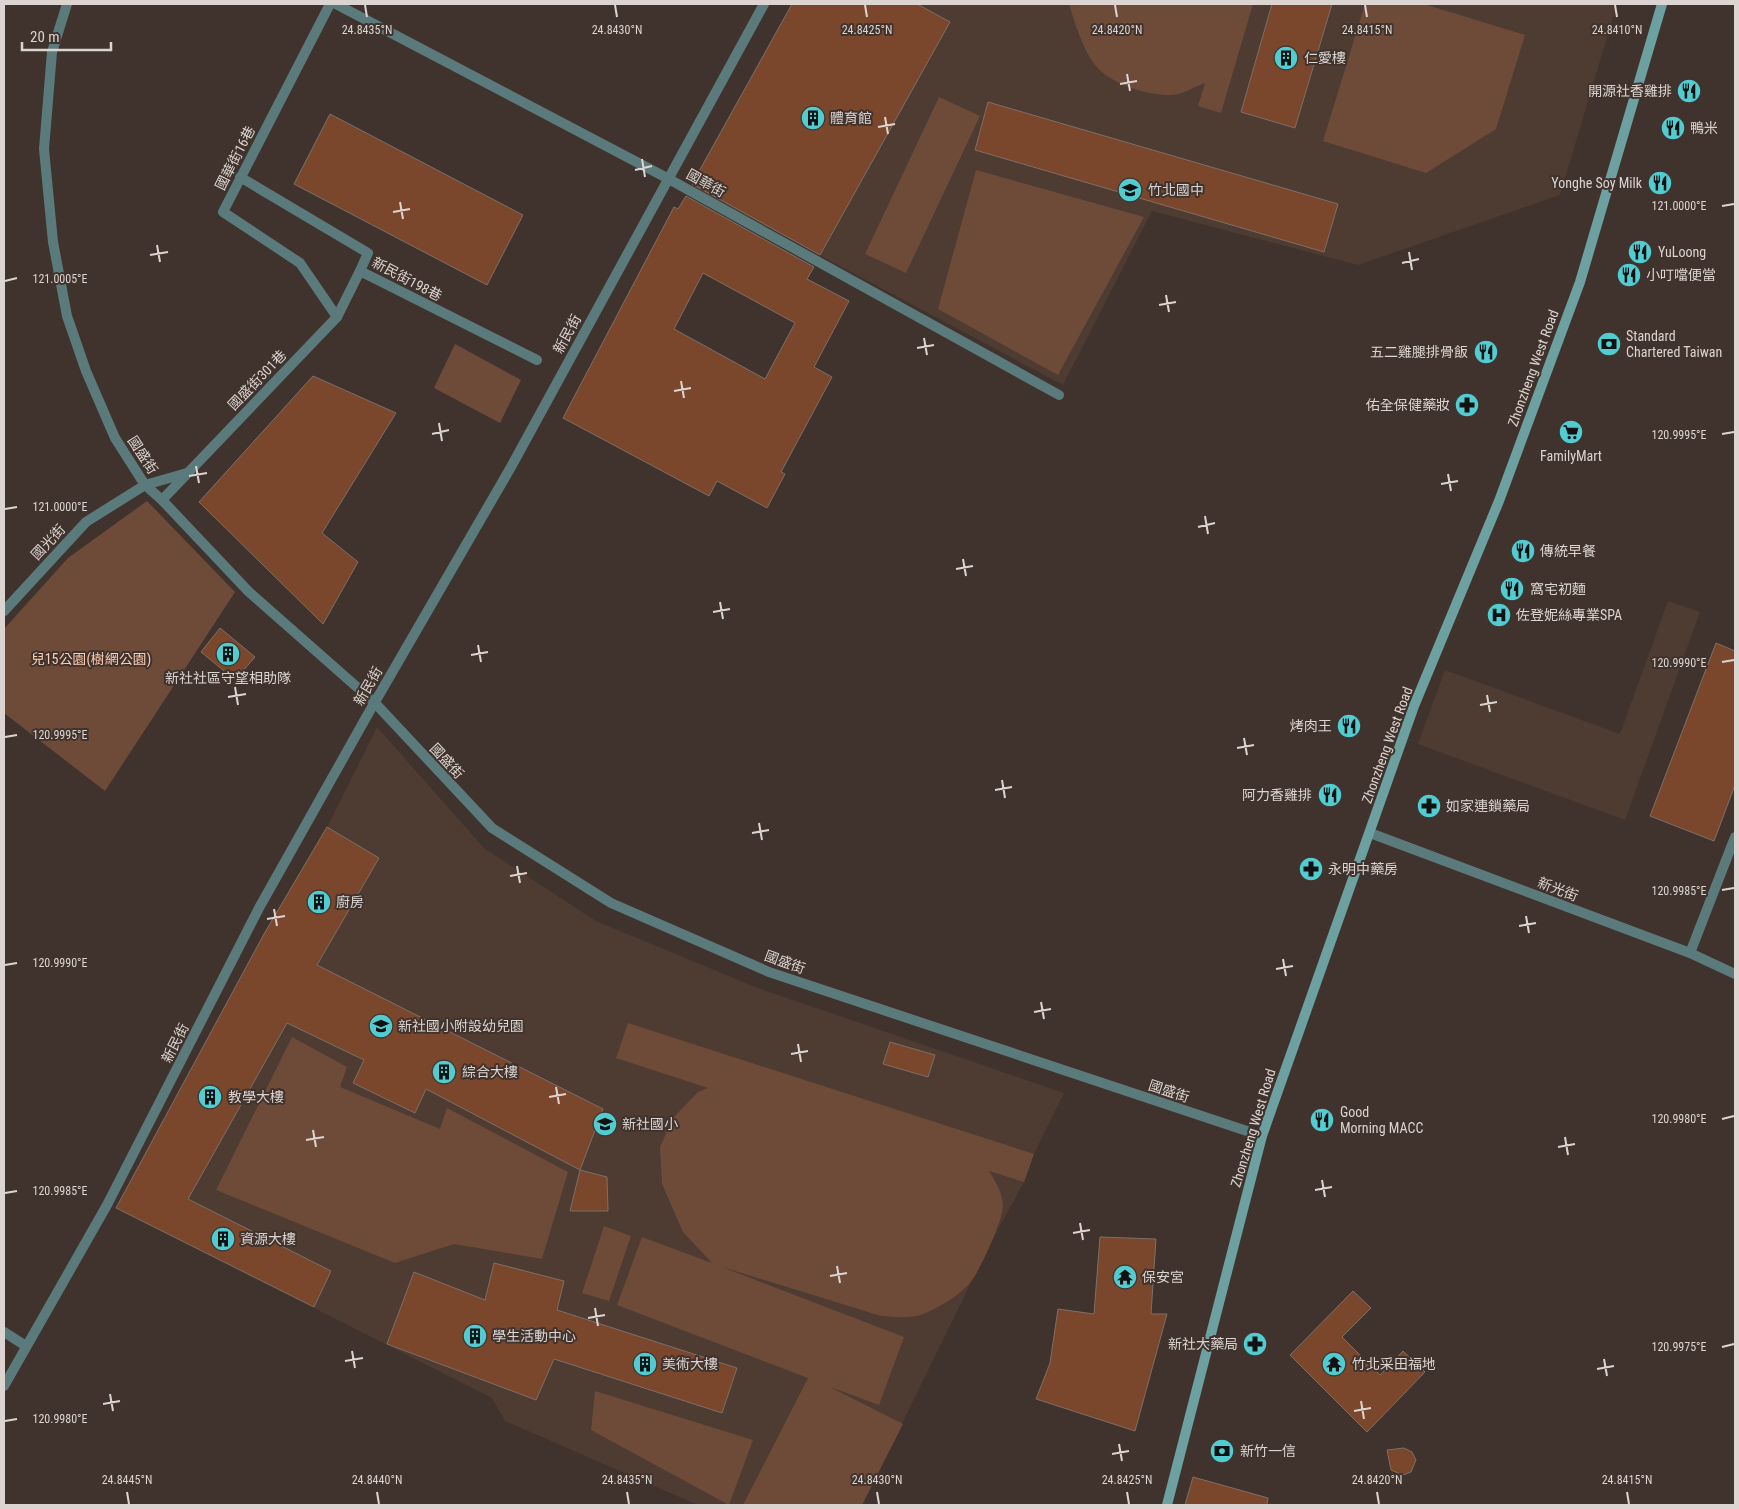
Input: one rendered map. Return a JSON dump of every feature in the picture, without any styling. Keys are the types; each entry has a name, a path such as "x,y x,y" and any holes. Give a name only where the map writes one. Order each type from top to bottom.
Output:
{"main road":[{"name":"Zhonzheng West Road","path":"1167,1505 1262,1136 1414,706 1499,501 1580,282 1662,4"}],"street":[{"name":"國盛街","path":"67,4 52,52 44,149 53,242 67,316 86,371 115,438 145,485 162,500 249,592 375,703 492,828 612,903 768,972 1262,1136"},
{"name":"國華街16巷","path":"330,4 223,212 300,263 336,317"},
{"name":"國華街","path":"336,4 668,178 1059,395"},
{"name":"新民街","path":"4,1386 107,1205 259,908 511,467 764,4"},
{"name":"新民街198巷","path":"240,177 368,253 360,271 537,360"},
{"name":"國盛街301巷","path":"162,500 336,317 360,271"},
{"name":"國光街","path":"4,611 86,522 145,485 188,473"},
{"name":"新光街","path":"1370,833 1690,953 1735,974"},
{"path":"1690,953 1735,837"},
{"path":"4,1332 26,1346"}],"shaded area":[{"name":"竹北國中","path":"792,4 1617,4 1560,195 1358,265 1152,211 1063,385 690,186"},
{"path":"1668,601 1700,612 1625,820 1418,744 1445,670 1620,734"},
{"name":"新社國小","path":"377,727 484,848 596,921 755,987 1064,1093 1034,1154 1024,1182 990,1244 862,1505 698,1505 505,1421 492,1398 116,1208 264,934 327,827"}],"green space":[{"path":"1069,4 1253,4 1221,113 1198,106 1205,83 1180,94 1162,95 1130,88 1110,78 1095,65 1086,51"},
{"path":"1365,4 1424,4 1525,35 1496,129 1426,173 1323,141"},
{"path":"939,97 980,116 906,273 865,254"},
{"path":"976,170 1144,217 1058,375 938,309"},
{"path":"455,344 521,380 500,423 434,388"},
{"name":"兒15公園(樹網公園)","path":"147,501 235,592 105,791 4,713 4,629 68,558"},
{"path":"628,1023 1034,1154 1024,1182 989,1171 1000,1192 1003,1206 996,1232 986,1254 973,1279 963,1290 945,1303 921,1315 904,1317 881,1316 722,1267 904,1337 879,1405 830,1387 903,1424 862,1505 743,1505 808,1378 617,1305 642,1237 712,1263 683,1232 662,1184 660,1147 673,1118 698,1092 708,1088 616,1058"},
{"path":"292,1037 347,1067 340,1087 440,1129 447,1108 568,1172 542,1259 454,1244 395,1263 216,1190"},
{"path":"604,1226 631,1236 609,1301 582,1293"},
{"path":"595,1391 753,1440 729,1505 591,1430"}],"building":[{"name":"體育館","path":"792,4 917,4 950,22 820,255 692,184"},
{"name":"仁愛樓","path":"1272,4 1332,4 1295,128 1241,112"},
{"path":"988,102 1338,204 1324,252 975,150"},
{"path":"330,114 523,215 487,285 294,184"},
{"path":"686,196 814,267 807,279 849,301 814,367 832,377 781,472 785,474 767,508 717,481 709,496 563,418 674,207 678,209","holes":["703,273 795,323 765,379 674,329"]},
{"path":"313,376 396,413 322,533 358,562 323,624 199,502"},
{"name":"新社社區守望相助隊","path":"220,628 255,657 235,680 201,652"},
{"path":"1716,643 1735,651 1735,785 1714,841 1650,816"},
{"path":"327,827 379,858 317,965 603,1109 580,1170 426,1089 415,1113 353,1083 364,1060 287,1023 188,1199 331,1271 314,1307 116,1208 264,934"},
{"path":"890,1042 935,1055 928,1077 883,1064"},
{"path":"580,1170 607,1177 608,1211 570,1211"},
{"path":"1100,1237 1156,1239 1151,1314 1167,1314 1135,1431 1036,1399 1050,1363 1058,1309 1094,1314"},
{"path":"494,1263 564,1281 557,1310 737,1368 722,1413 554,1359 536,1400 387,1344 414,1272 485,1300"},
{"name":"竹北采田福地","path":"1353,1291 1371,1308 1342,1337 1380,1375 1403,1351 1425,1372 1367,1432 1290,1355"},
{"path":"1404,1448 1412,1452 1416,1460 1411,1472 1403,1475 1391,1470 1387,1450"},
{"path":"1193,1477 1268,1498 1267,1505 1185,1505"}],"place":[{"name":"仁愛樓","path":"1286,58"},
{"name":"開源社香雞排","path":"1689,91"},
{"name":"體育館","path":"813,118"},
{"name":"鴨米","path":"1673,128"},
{"name":"Yonghe Soy Milk","path":"1660,183"},
{"name":"竹北國中","path":"1130,190"},
{"name":"YuLoong","path":"1640,252"},
{"name":"小叮噹便當","path":"1629,275"},
{"name":"Standard Chartered Taiwan","path":"1609,344"},
{"name":"五二雞腿排骨飯","path":"1486,352"},
{"name":"佑全保健藥妝","path":"1467,405"},
{"name":"FamilyMart","path":"1571,432"},
{"name":"傳統早餐","path":"1523,551"},
{"name":"窩宅初麵","path":"1512,589"},
{"name":"佐登妮絲專業SPA","path":"1499,615"},
{"name":"新社社區守望相助隊","path":"228,654"},
{"name":"烤肉王","path":"1349,726"},
{"name":"阿力香雞排","path":"1330,795"},
{"name":"如家連鎖藥局","path":"1429,806"},
{"name":"永明中藥房","path":"1311,869"},
{"name":"廚房","path":"319,902"},
{"name":"新社國小附設幼兒園","path":"381,1026"},
{"name":"綜合大樓","path":"444,1072"},
{"name":"教學大樓","path":"210,1097"},
{"name":"Good Morning MACC","path":"1322,1120"},
{"name":"新社國小","path":"605,1124"},
{"name":"資源大樓","path":"223,1239"},
{"name":"保安宮","path":"1125,1277"},
{"name":"學生活動中心","path":"475,1336"},
{"name":"新社大藥局","path":"1255,1344"},
{"name":"美術大樓","path":"645,1364"},
{"name":"竹北采田福地","path":"1334,1364"},
{"name":"新竹一信","path":"1222,1451"}]}
